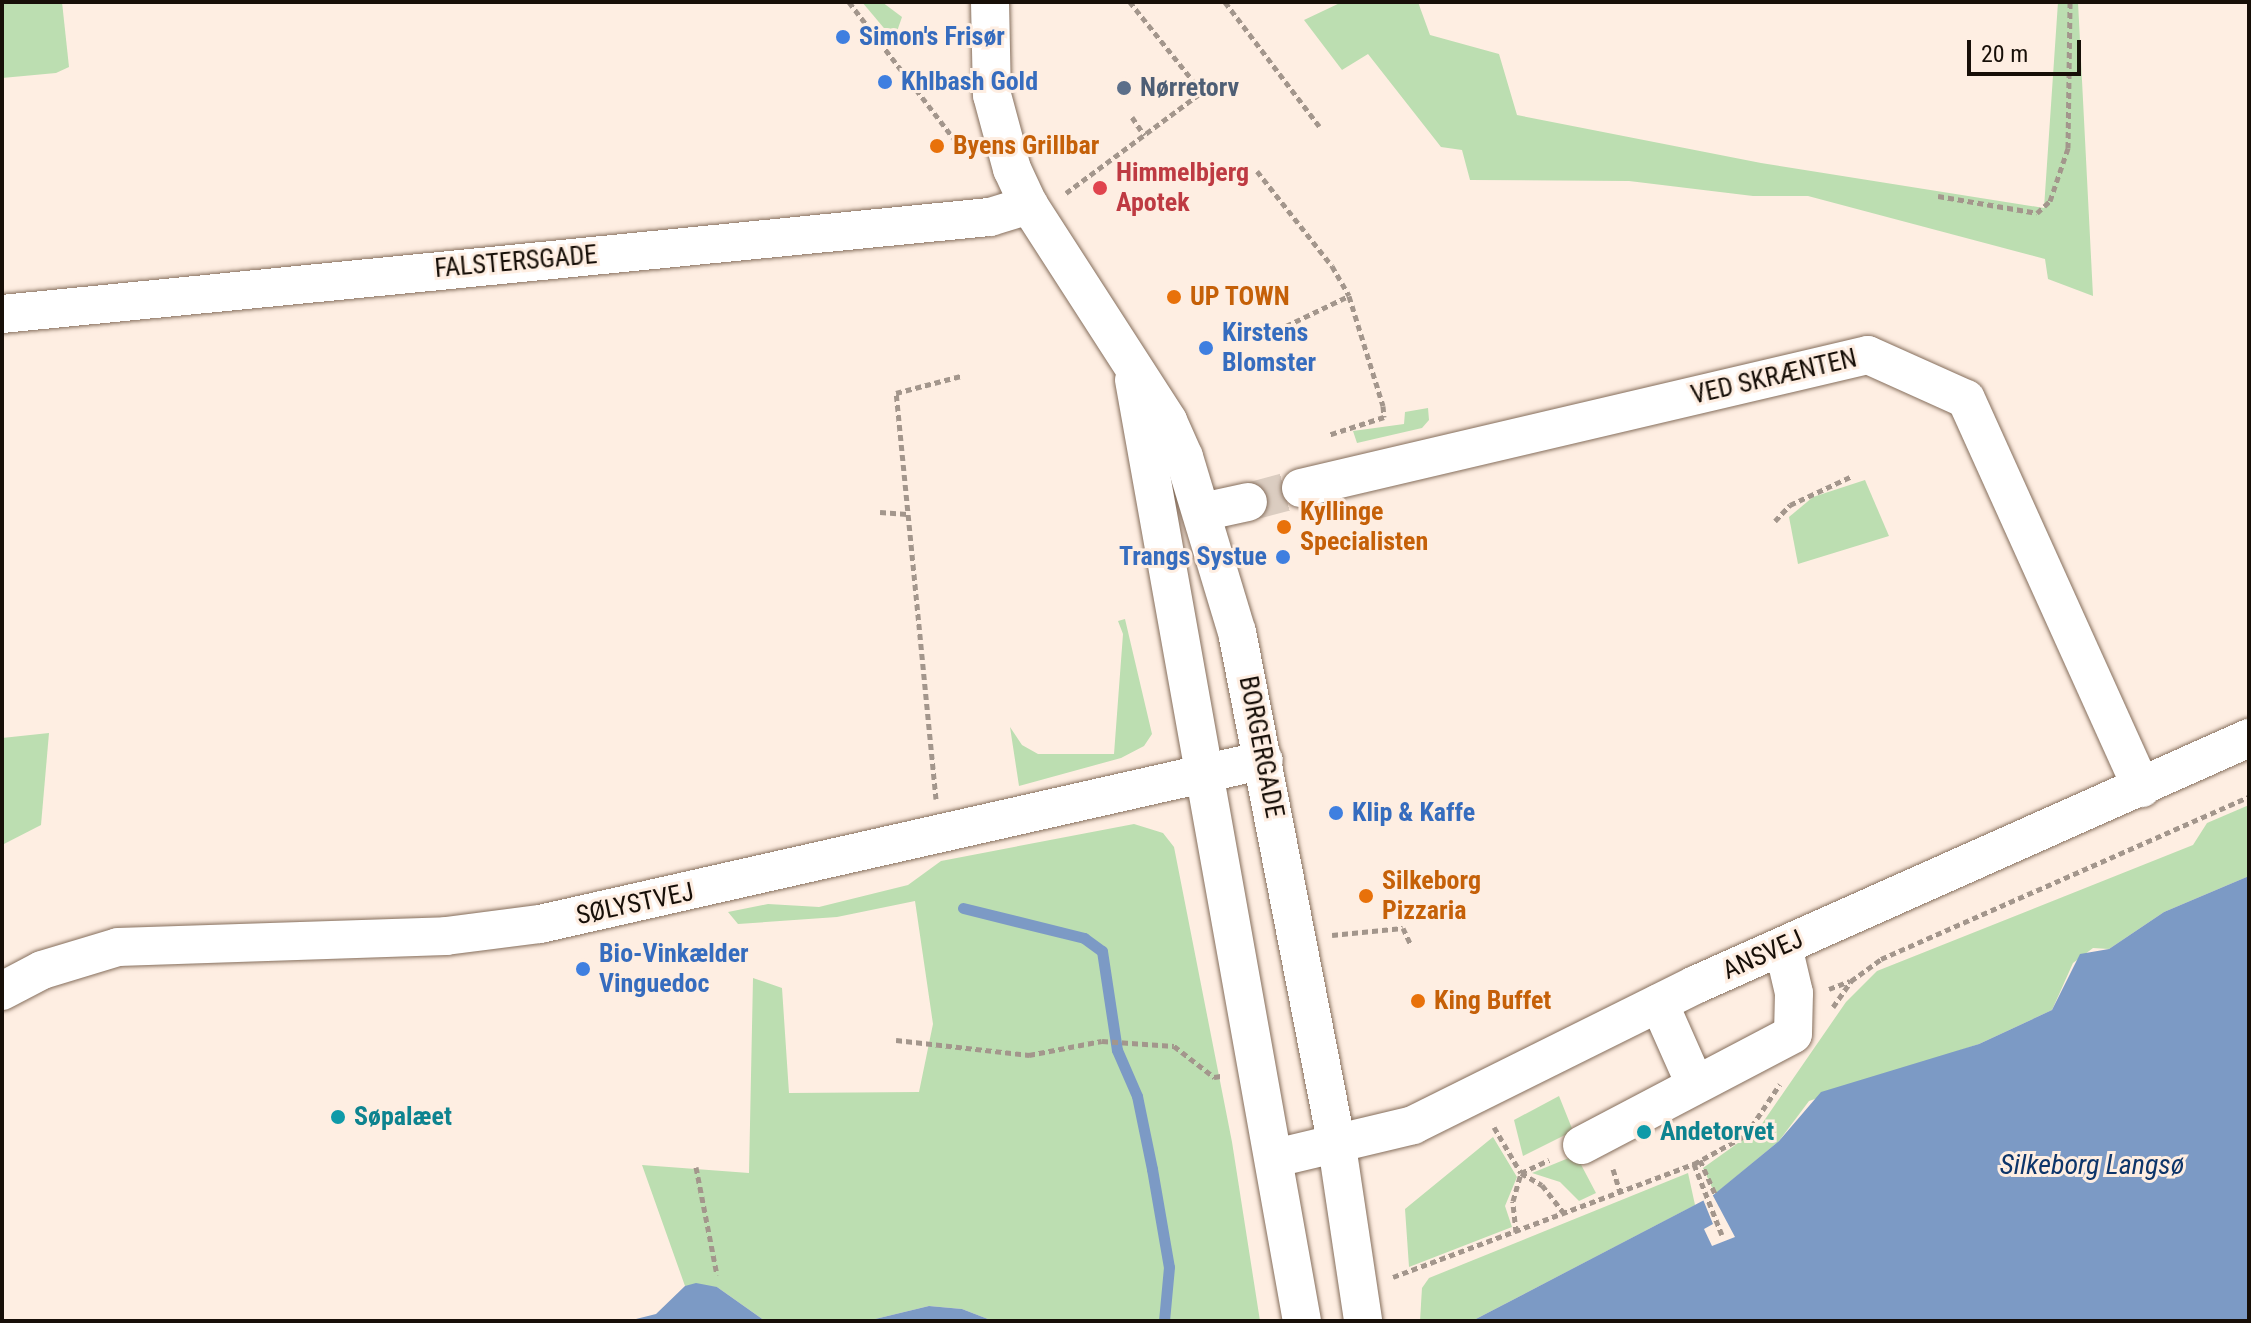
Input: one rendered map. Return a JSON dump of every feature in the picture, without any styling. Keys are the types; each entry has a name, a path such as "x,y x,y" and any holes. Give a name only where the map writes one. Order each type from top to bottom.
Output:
{"street":[{"name":"BORGERGADE","path":"990,2 989,67 998,124 1033,210 1168,421 1202,512 1237,632 1337,1146 1363,1321"},
{"name":"FALSTERSGADE","path":"2,314 990,217 1033,210"},
{"name":"VED SKRÆNTEN","path":"1301,488 1868,355 1966,399 2142,788"},
{"name":"BORGERGADE","path":"1131,365 1302,1321"},
{"path":"1202,512 1248,502"},
{"name":"ANSVEJ","path":"1275,1158 1337,1146 1413,1125 1659,1003 2249,738"},
{"name":"SØLYSTVEJ","path":"2,991 42,970 118,947 446,936 540,924 1264,760"},
{"path":"1582,1145 1694,1082 1793,1034 1794,993 1783,946"},
{"path":"1659,1003 1694,1082"}],"path":[{"path":"849,2 957,143 998,124"},
{"path":"1033,210 1202,92 1130,2"},
{"path":"1225,2 1319,126"},
{"path":"1938,196 2037,213 2050,201 2068,148 2070,2"},
{"path":"1132,117 1144,135"},
{"path":"1257,171 1332,266 1349,296 1384,417 1328,435"},
{"path":"1286,326 1349,296"},
{"path":"940,835 896,393 961,376"},
{"path":"1775,521 1790,505 1852,476"},
{"path":"880,512 907,514"},
{"path":"1295,938 1403,928 1411,945"},
{"path":"896,1040 1029,1055 1102,1041 1174,1046 1214,1077 1229,1075"},
{"path":"1476,1095 1521,1173 1542,1185 1564,1213"},
{"path":"1715,1194 1697,1162 1722,1235"},
{"path":"696,1167 717,1275"},
{"path":"1516,1232 1513,1201 1521,1173"}],"green space":[{"path":"2,2 62,2 69,67 56,73 2,78"},
{"path":"862,2 882,2 902,17 894,40"},
{"path":"1342,2 1418,2 1430,35 1499,54 1517,115 1761,163 2044,208 2058,2 2078,2 2093,296 2048,279 2045,259 1808,196 1753,196 1629,181 1470,180 1462,150 1441,147 1368,54 1342,70 1304,20"},
{"path":"1428,408 1429,420 1422,428 1357,443 1353,431 1404,424 1405,412"},
{"path":"1865,480 1889,536 1798,564 1789,517 1813,497"},
{"path":"1125,619 1152,734 1144,746 1121,758 1019,786 1010,727 1022,745 1038,754 1114,754 1123,634 1118,621"},
{"path":"49,733 41,825 2,845 2,738"},
{"path":"2249,805 2249,876 2164,912 2109,949 2093,948 2073,963 2052,1010 1979,1044 1809,1101 1779,1141 1715,1194 1703,1168 1759,1128 1846,1002 1877,971 2193,845 2207,823"},
{"path":"1134,824 1163,833 1174,847 1232,1142 1260,1321 993,1321 962,1309 929,1306 867,1321 765,1321 717,1287 685,1286 642,1165 749,1173 753,978 782,988 789,1093 919,1092 933,1024 915,901 837,917 738,924 728,912 768,904 819,907 908,885 941,861"},
{"path":"1559,1096 1573,1131 1523,1156 1514,1120"},
{"path":"1493,1137 1517,1177 1505,1206 1512,1227 1409,1267 1405,1209"},
{"path":"1576,1155 1596,1193 1579,1201 1560,1182 1532,1173"},
{"path":"1688,1173 1695,1205 1472,1321 1420,1321 1422,1288 1429,1278"}],"water":[{"name":"Silkeborg Langsø","path":"2249,876 2249,1321 1472,1321 1712,1196 1779,1141 1821,1092 1979,1044 2052,1010 2080,954 2109,949 2164,912"},
{"path":"696,1283 717,1287 765,1321 628,1321 656,1314 685,1286"},
{"path":"929,1306 962,1309 993,1321 867,1321"}],"pier":[{"path":"1711,1192 1735,1237 1712,1246 1704,1229 1713,1224 1702,1197"}],"waterway":[{"path":"963,908 1084,938 1102,951 1117,1050 1137,1096 1169,1267 1164,1321"}],"tunnel":[{"path":"1248,502 1301,488"}],"place":[{"name":"Simon's Frisør","path":"843,37"},
{"name":"Khlbash Gold","path":"885,82"},
{"name":"Nørretorv","path":"1124,88"},
{"name":"Byens Grillbar","path":"937,146"},
{"name":"Himmelbjerg Apotek","path":"1100,188"},
{"name":"UP TOWN","path":"1174,297"},
{"name":"Kirstens Blomster","path":"1206,348"},
{"name":"Kyllinge Specialisten","path":"1284,527"},
{"name":"Trangs Systue","path":"1283,557"},
{"name":"Klip & Kaffe","path":"1336,813"},
{"name":"Silkeborg Pizzaria","path":"1366,896"},
{"name":"Bio-Vinkælder Vinguedoc","path":"583,969"},
{"name":"King Buffet","path":"1418,1001"},
{"name":"Søpalæet","path":"338,1117"},
{"name":"Andetorvet","path":"1644,1132"}]}
